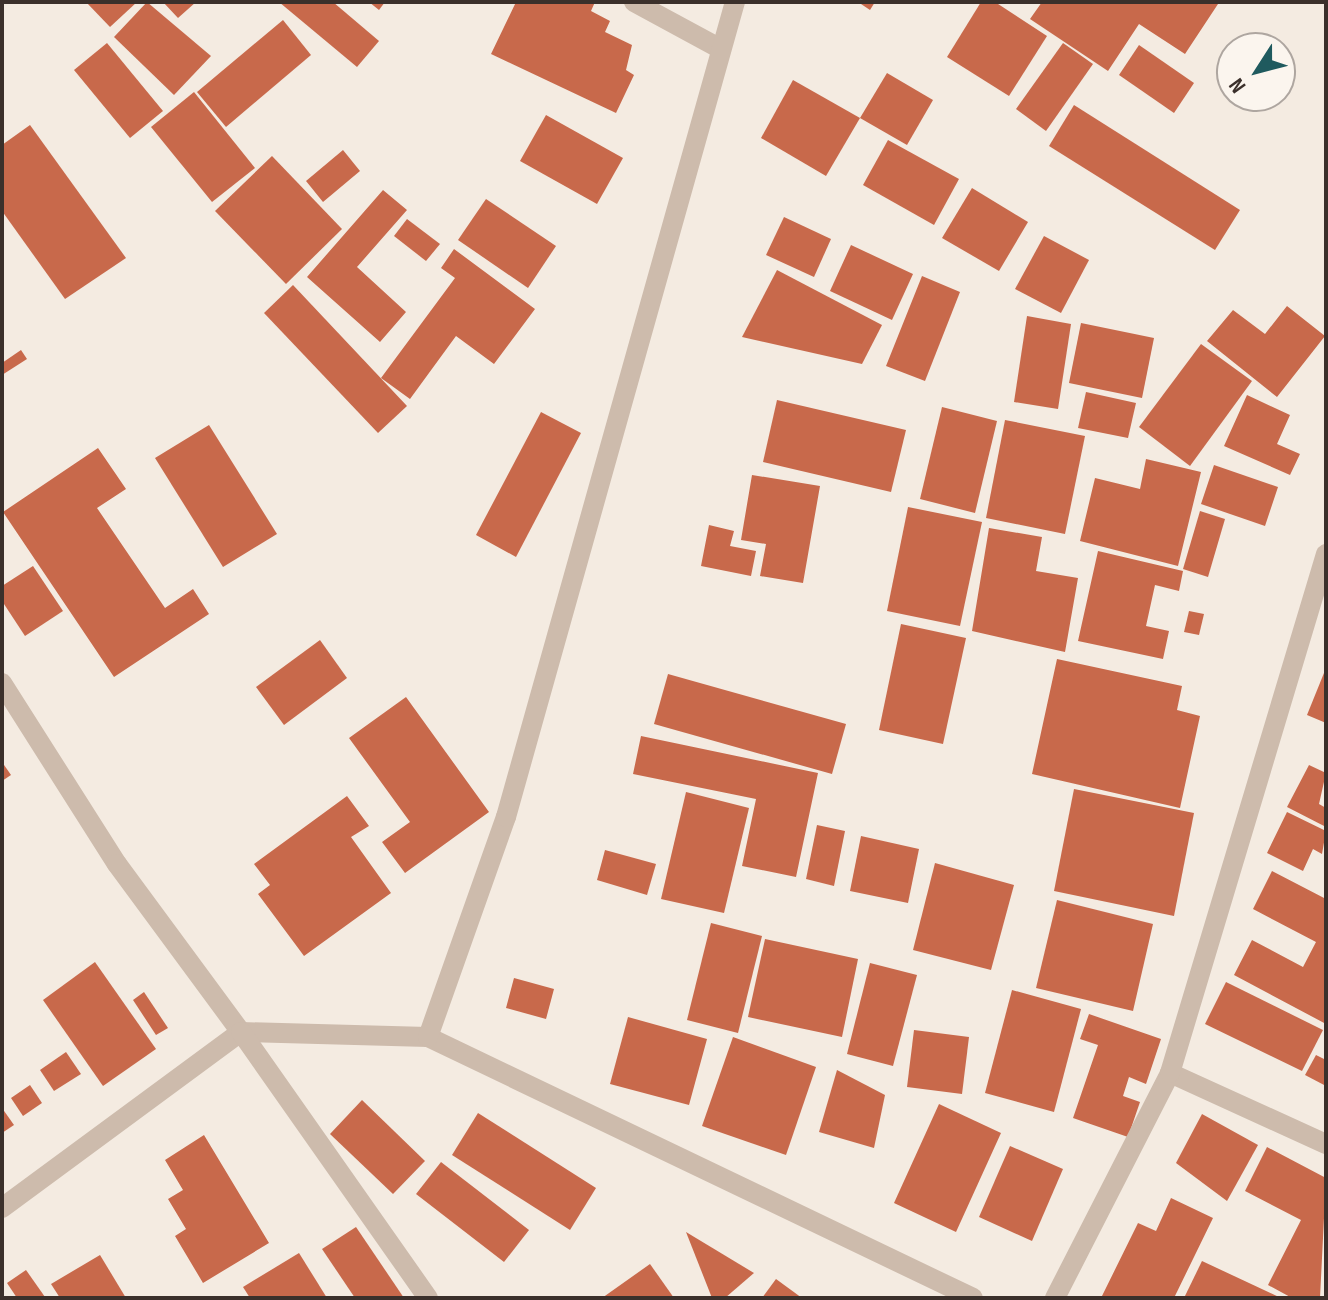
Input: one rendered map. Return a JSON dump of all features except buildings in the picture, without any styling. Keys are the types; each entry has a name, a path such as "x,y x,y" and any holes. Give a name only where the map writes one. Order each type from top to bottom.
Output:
{"street":[{"path":"634,2 721,49"},
{"path":"428,1037 506,817 735,2"},
{"path":"1055,1298 1170,1073 1326,554"},
{"path":"2,683 117,864 241,1032 428,1298"},
{"path":"2,1208 241,1032 428,1037 973,1298"},
{"path":"1170,1073 1326,1144"}]}
